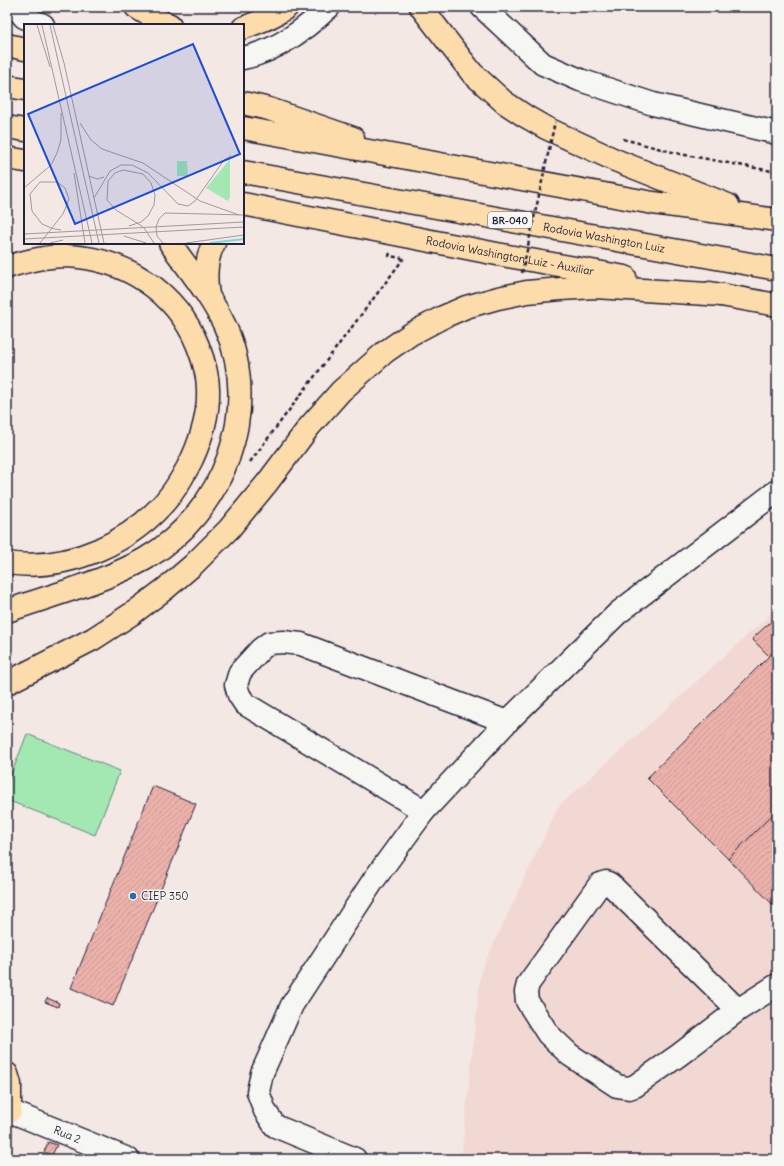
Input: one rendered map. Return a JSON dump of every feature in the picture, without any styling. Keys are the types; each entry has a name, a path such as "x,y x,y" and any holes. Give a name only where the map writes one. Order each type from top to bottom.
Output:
{"highway":[{"path":"136,7 168,24"},
{"path":"244,28 281,12 287,7"},
{"path":"421,7 472,73 504,102 525,116 546,128 615,160 768,219"},
{"path":"7,45 24,49"},
{"path":"7,86 24,89"},
{"path":"244,103 269,110 412,158"},
{"path":"7,127 24,130"},
{"path":"244,128 653,203 768,219"},
{"path":"7,159 24,162"},
{"name":"Rodovia Washington Luiz","path":"244,172 777,269"},
{"name":"Rodovia Washington Luiz - Auxiliar","path":"247,208 777,305"},
{"path":"7,610 104,578 145,558 165,546 190,524 213,491 224,470 237,427 239,403 239,385 232,344 225,326 208,295 171,244"},
{"path":"208,295 205,275 208,259 214,244"},
{"path":"7,267 26,261 65,256 81,257 116,265 136,275 157,289 184,318 194,336 206,372 208,389 206,425 186,471 159,508 128,534 98,549 74,558 35,564 7,563"},
{"path":"7,683 93,639 165,590 193,565 229,529 267,483 309,427 341,391 385,352 411,334 442,317 466,307 498,298 527,292 561,288 595,287 723,295"},
{"path":"7,1074 10,1084 8,1113"}],"street":[{"path":"16,7 24,17 41,24"},
{"path":"244,58 280,46 312,23 329,7"},
{"path":"482,7 543,64 580,80 653,104 777,133"},
{"path":"355,1159 275,1126 265,1111 258,1092 262,1073 292,1005 373,881 424,811 507,722 618,614 777,491"},
{"path":"424,811 245,704 236,685 240,672 261,649 269,643 283,642 301,644 507,722"},
{"path":"738,1010 610,884 606,882 600,884 528,984 526,992 526,1001 548,1034 570,1055 617,1086 629,1088 635,1086 738,1010 777,985"},
{"name":"Rua 2","path":"8,1113 128,1159"}],"path":[{"path":"522,273 555,122 562,124"},
{"path":"621,139 680,154 777,172"}],"shaded area":[{"path":"777,607 777,1159 461,1159 481,971 558,807"}],"green space":[{"path":"27,734 120,771 95,835 7,800 7,785"}],"building":[{"path":"777,616 777,648 769,656 752,639"},
{"path":"777,648 777,810 728,859 647,778"},
{"name":"CIEP 350","path":"153,786 196,804 113,1006 71,988"},
{"path":"777,810 777,909 728,859"},
{"path":"47,998 59,1003 58,1007 45,1002"},
{"path":"48,1142 57,1145 52,1155 44,1152"}],"place":[{"name":"CIEP 350","path":"133,896"}]}
